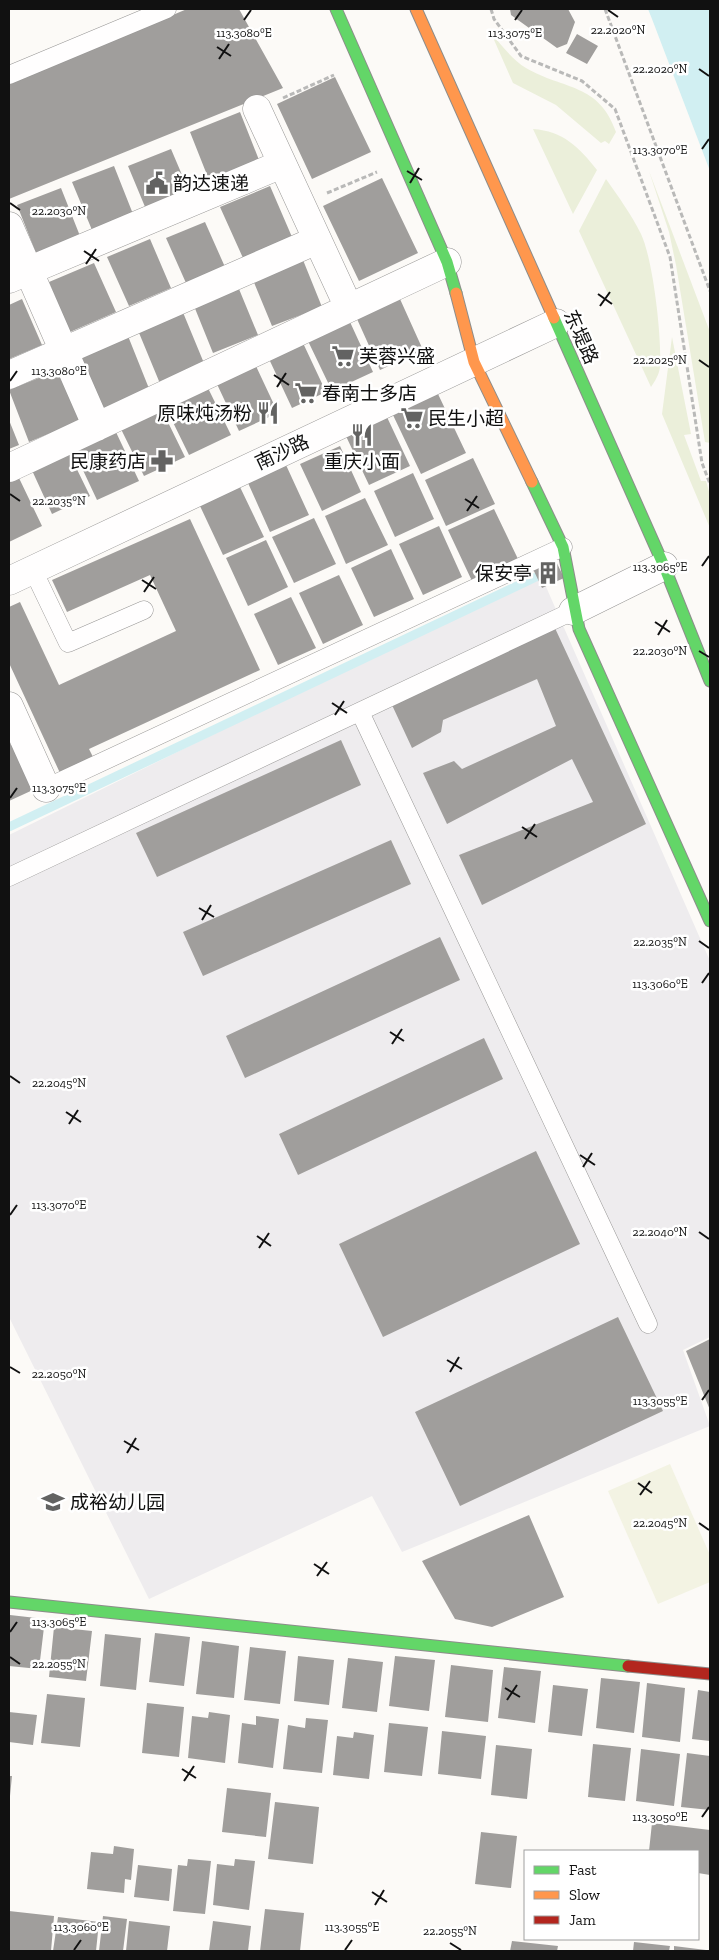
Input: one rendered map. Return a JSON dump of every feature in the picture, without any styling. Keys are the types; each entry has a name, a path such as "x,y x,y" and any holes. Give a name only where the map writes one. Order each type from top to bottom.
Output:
{"street":[{"path":"336,9 447,262 457,291 464,333 474,362 563,547 569,568 573,611 579,629 710,921"},
{"name":"东堤路","path":"416,9 664,566 710,681"},
{"path":"258,109 349,308"},
{"path":"18,275 282,164"},
{"path":"9,226 18,275 64,351 97,427"},
{"path":"9,375 317,240"},
{"path":"9,468 447,262"},
{"name":"南沙路","path":"21,576 556,323"},
{"path":"573,611 664,566"},
{"path":"9,706 46,788"},
{"path":"9,1602 710,1674"}],"lane":[{"path":"9,75 167,9"},
{"path":"46,788 563,547"},
{"path":"21,576 68,643 144,610"},
{"path":"9,877 573,611"},
{"path":"360,712 648,1324"}],"path":[{"path":"491,9 494,19 521,56 582,81 615,109 670,257 702,464 710,484"},
{"path":"605,9 710,291"},
{"path":"258,109 360,64"},
{"path":"301,204 403,162"}],"shaded area":[{"path":"540,573 710,961 710,1337 683,1350 710,1426 402,1552 372,1496 149,1599 9,1317 9,835"}],"green space":[{"path":"491,33 521,65 540,75 579,90 600,104 609,116 616,132 609,144 605,141 601,143 556,105 513,83"},
{"path":"533,129 553,133 570,142 584,154 597,170 573,214"},
{"path":"649,171 710,332 710,443 705,442 669,232"},
{"path":"606,179 641,234 653,279 658,319 660,367 659,373 651,387 579,231"},
{"path":"672,337 691,434 684,435 701,481 706,481 710,495 710,528 662,414"},
{"path":"670,1464 710,1555 710,1582 658,1604 608,1491"}],"water":[{"path":"648,9 710,9 710,171 652,19"}],"building":[{"path":"187,9 239,9 283,88 9,199 9,84"},
{"path":"510,9 568,9 575,22 567,44 557,48 511,15"},
{"path":"577,34 598,46 587,64 566,53"},
{"path":"335,77 371,152 312,179 277,104"},
{"path":"240,112 259,160 209,180 190,132"},
{"path":"171,149 191,196 148,214 128,166"},
{"path":"114,166 133,214 92,230 72,182"},
{"path":"382,178 418,253 359,281 323,206"},
{"path":"270,186 292,237 243,258 220,207"},
{"path":"61,188 80,236 36,253 17,205"},
{"path":"205,222 225,267 186,283 166,238"},
{"path":"150,239 171,288 129,306 107,257"},
{"path":"303,260 322,307 272,326 253,280"},
{"path":"94,263 116,312 70,332 49,282"},
{"path":"239,289 258,335 213,353 194,306"},
{"path":"22,299 42,345 9,359 9,305"},
{"path":"400,299 423,350 380,370 357,319"},
{"path":"182,310 206,368 161,386 137,328"},
{"path":"350,322 373,372 332,391 308,341"},
{"path":"128,336 152,396 103,415 79,356"},
{"path":"303,343 326,392 292,408 269,359"},
{"path":"255,364 278,413 239,431 216,382"},
{"path":"61,369 82,420 29,442 9,390"},
{"path":"207,386 231,435 189,455 165,406"},
{"path":"438,394 466,453 421,474 393,415"},
{"path":"161,408 185,457 144,476 120,427"},
{"path":"386,415 410,466 369,485 345,434"},
{"path":"9,420 19,445 9,449"},
{"path":"115,430 139,481 97,500 73,449"},
{"path":"340,446 361,492 322,511 300,464"},
{"path":"67,449 90,496 52,514 30,466"},
{"path":"473,458 495,504 446,526 425,480"},
{"path":"286,465 309,515 270,532 248,483"},
{"path":"413,473 434,519 395,537 374,491"},
{"path":"19,478 42,526 9,542 9,482"},
{"path":"240,487 264,537 223,555 200,506"},
{"path":"365,498 388,545 346,564 325,516"},
{"path":"494,509 518,559 472,581 448,530"},
{"path":"314,518 336,564 294,583 272,537"},
{"path":"190,519 260,670 89,749 93,757 60,773 9,663 9,607 20,602 59,685 176,631 150,575 67,612 52,580"},
{"path":"439,526 462,577 423,595 399,544"},
{"path":"266,540 288,587 248,606 226,558"},
{"path":"391,549 414,599 374,617 351,568"},
{"name":"保安亭","path":"554,557 564,578 542,588 532,567"},
{"path":"339,575 363,625 323,644 299,593"},
{"path":"291,597 316,648 278,665 254,614"},
{"path":"554,626 646,824 482,905 459,855 593,802 572,759 447,824 423,773 454,761 462,769 556,726 537,679 443,720 441,732 412,748 392,705"},
{"path":"341,740 361,785 157,877 136,833"},
{"path":"13,743 35,789 9,801 9,745"},
{"path":"391,840 411,884 203,976 183,932"},
{"path":"440,937 460,980 245,1078 226,1036"},
{"path":"484,1038 503,1079 298,1175 279,1134"},
{"path":"536,1151 580,1244 383,1337 339,1244"},
{"path":"618,1317 663,1411 460,1506 415,1412"},
{"path":"710,1339 710,1410 686,1351"},
{"path":"529,1515 564,1597 492,1627 455,1619 422,1561"},
{"path":"10,1615 45,1619 39,1669 9,1666"},
{"path":"54,1627 92,1631 86,1681 49,1677"},
{"path":"155,1633 190,1637 184,1686 149,1682"},
{"path":"105,1634 141,1638 136,1690 100,1686"},
{"path":"202,1641 239,1646 234,1698 196,1694"},
{"path":"250,1647 286,1651 280,1704 244,1700"},
{"path":"298,1656 334,1660 329,1705 294,1701"},
{"path":"395,1656 435,1660 429,1711 389,1706"},
{"path":"348,1658 383,1662 377,1712 342,1708"},
{"path":"451,1665 493,1670 488,1722 445,1717"},
{"path":"504,1667 541,1671 535,1723 498,1718"},
{"path":"601,1678 640,1682 634,1733 596,1728"},
{"path":"647,1683 685,1688 680,1742 642,1737"},
{"path":"553,1685 588,1689 582,1736 548,1732"},
{"path":"698,1690 710,1692 710,1741 692,1739"},
{"path":"47,1694 85,1698 80,1747 41,1743"},
{"path":"147,1703 184,1707 179,1757 142,1753"},
{"path":"9,1712 37,1715 33,1745 9,1742"},
{"path":"209,1712 230,1715 225,1763 188,1758 192,1716 208,1718"},
{"path":"256,1716 279,1719 273,1768 238,1763 242,1723 256,1725"},
{"path":"306,1718 328,1720 322,1773 283,1769 288,1725 305,1728"},
{"path":"389,1723 428,1727 422,1776 384,1772"},
{"path":"442,1731 486,1736 481,1779 438,1774"},
{"path":"354,1732 374,1735 369,1779 333,1775 337,1736 353,1738"},
{"path":"593,1744 631,1748 625,1801 588,1797"},
{"path":"496,1745 532,1749 527,1799 491,1795"},
{"path":"641,1749 680,1754 674,1806 636,1801"},
{"path":"687,1753 710,1756 710,1810 681,1807"},
{"path":"9,1776 12,1776 10,1796 9,1796"},
{"path":"227,1788 271,1793 266,1837 222,1832"},
{"path":"275,1802 319,1807 313,1864 268,1859"},
{"path":"652,1823 710,1830 710,1875 699,1873 699,1850 649,1850"},
{"path":"481,1832 517,1836 511,1888 475,1884"},
{"path":"114,1846 134,1849 131,1880 125,1879 124,1893 87,1889 91,1852 113,1854"},
{"path":"188,1859 211,1861 205,1914 173,1911 178,1865 187,1866"},
{"path":"235,1859 255,1861 249,1910 213,1905 217,1864 234,1866"},
{"path":"138,1865 172,1869 169,1901 134,1897"},
{"path":"265,1909 304,1913 300,1951 260,1951"},
{"path":"9,1911 54,1916 51,1951 9,1950"},
{"path":"103,1916 127,1919 123,1951 99,1951"},
{"path":"58,1917 99,1922 96,1951 53,1951"},
{"path":"129,1921 170,1926 167,1951 126,1951"},
{"path":"213,1921 251,1926 248,1951 209,1951"},
{"path":"512,1941 558,1946 557,1951 510,1951"},
{"path":"634,1942 670,1946 669,1951 633,1951"},
{"path":"674,1946 706,1950 706,1951 674,1951"}],"waterway":[{"path":"9,827 536,577"}],"traffic: fast":[{"path":"336,9 447,262 456,293"},
{"path":"554,318 664,566 710,681"},
{"path":"532,482 563,547 579,629 710,921"},
{"path":"9,1602 628,1666"}],"traffic: slow":[{"path":"416,9 554,318"},
{"path":"456,293 474,362 532,482"}],"traffic: jam":[{"path":"628,1666 710,1674"}],"place":[{"name":"韵达速递","path":"157,183"},
{"name":"芙蓉兴盛","path":"343,356"},
{"name":"春南士多店","path":"306,393"},
{"name":"原味炖汤粉","path":"268,413"},
{"name":"民生小超","path":"412,418"},
{"name":"重庆小面","path":"362,435"},
{"name":"民康药店","path":"162,461"},
{"name":"保安亭","path":"548,573"},
{"name":"成裕幼儿园","path":"53,1502"}]}
